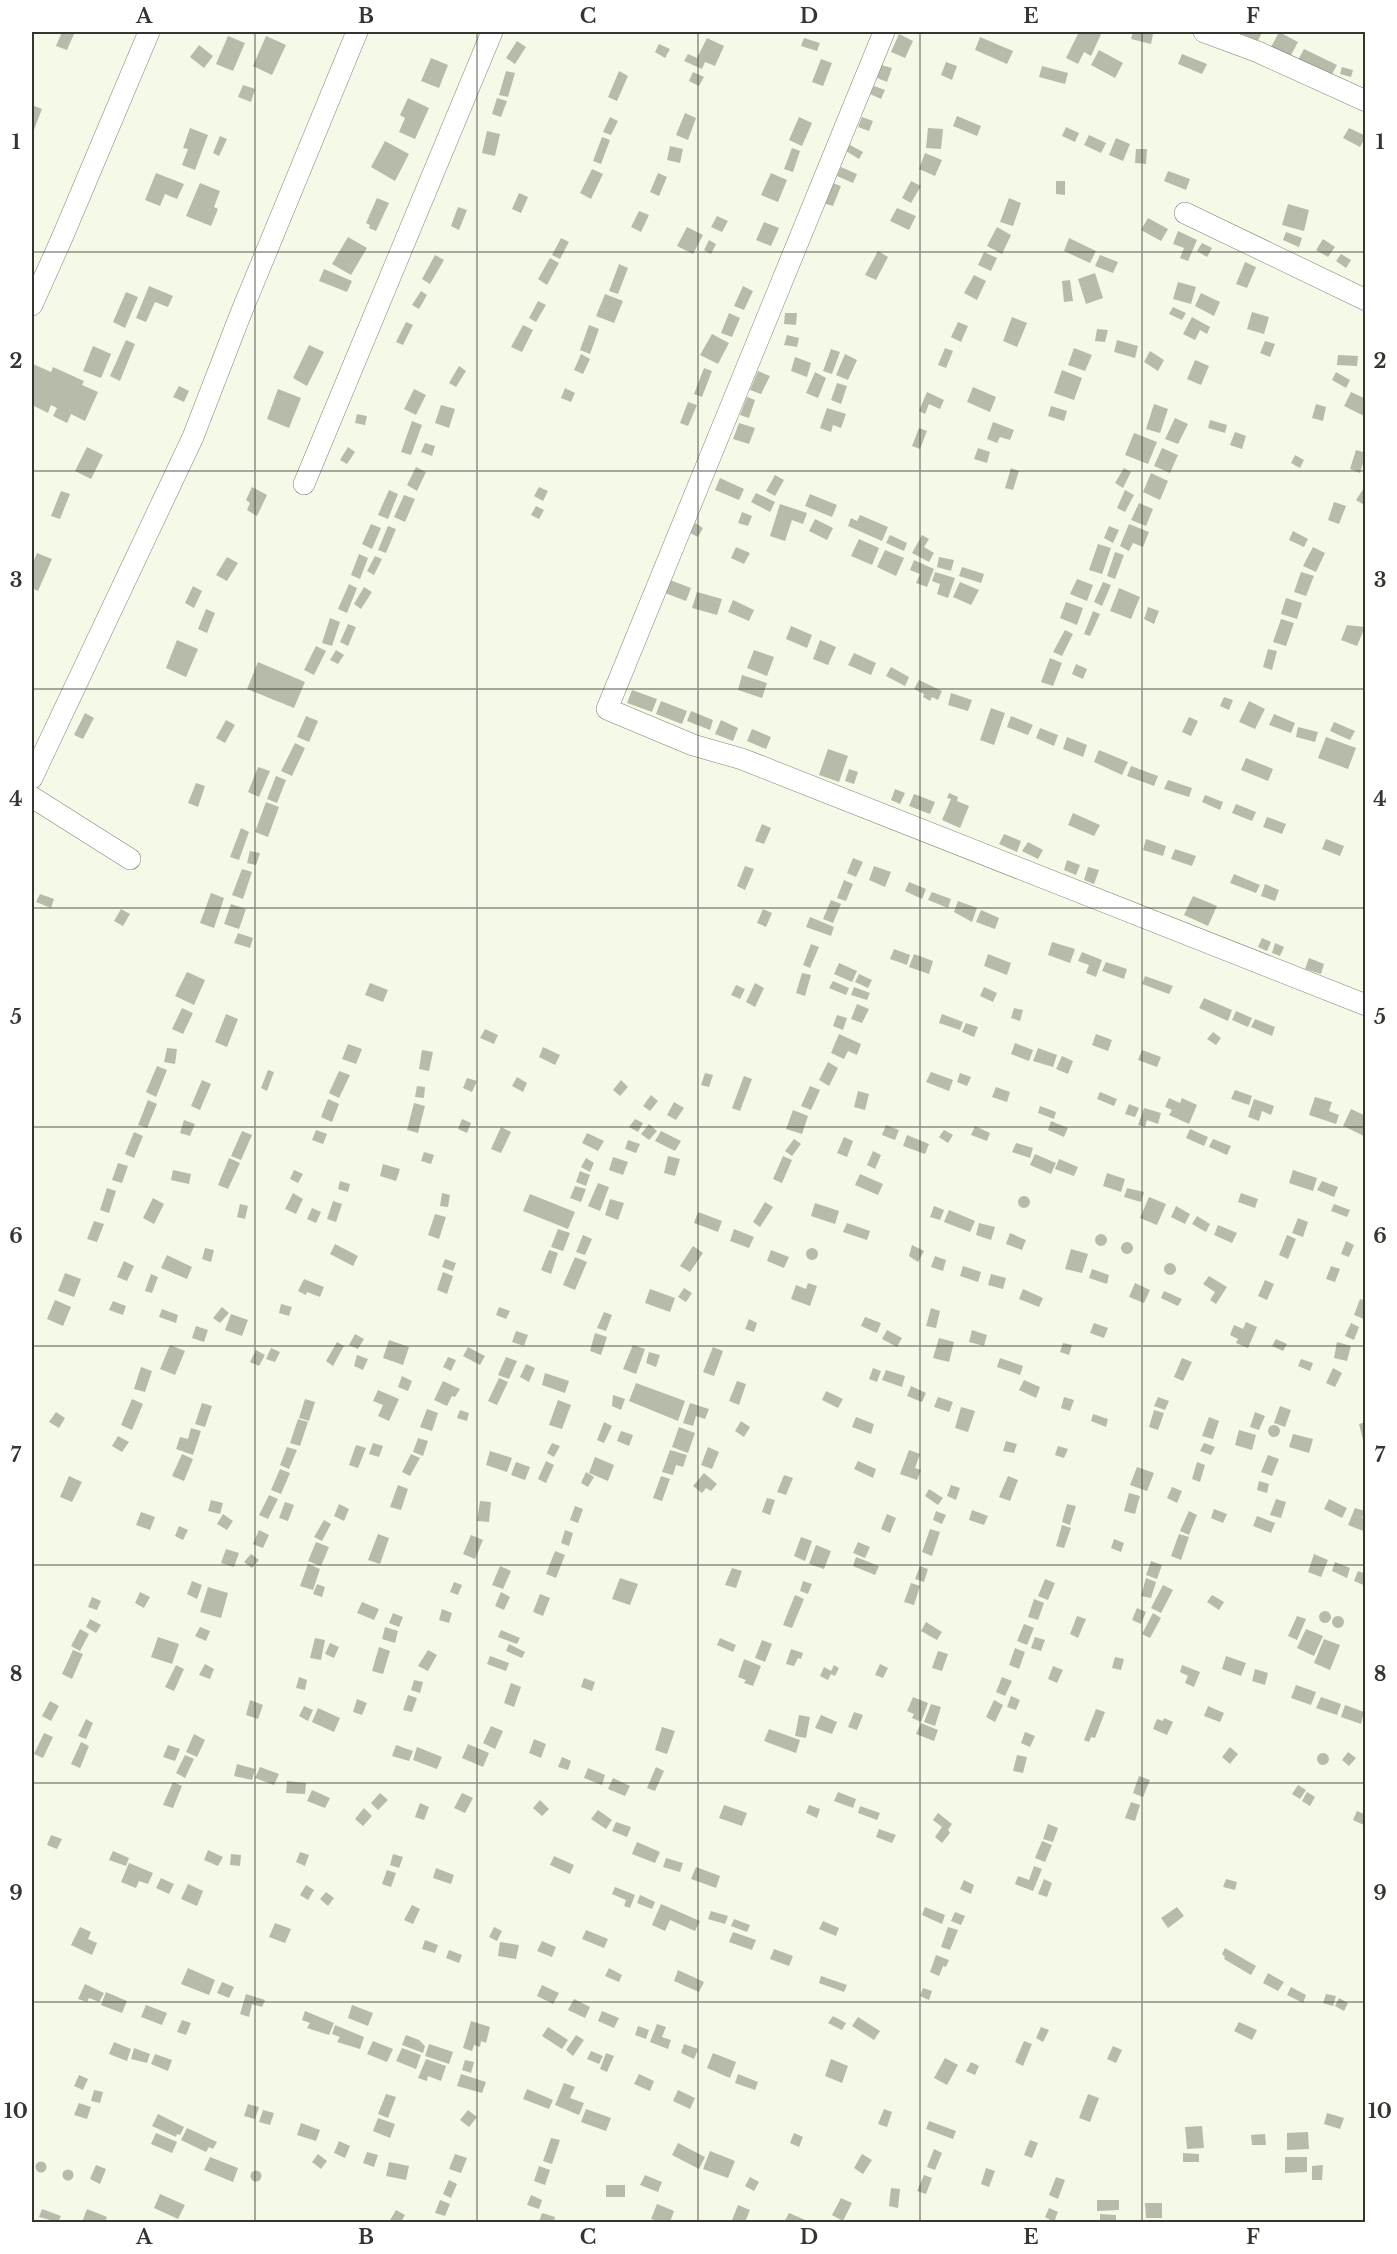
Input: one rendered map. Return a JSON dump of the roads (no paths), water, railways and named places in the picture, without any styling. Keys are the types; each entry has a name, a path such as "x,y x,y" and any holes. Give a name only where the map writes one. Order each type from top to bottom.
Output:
{"street":[{"path":"32,305 149,32"},
{"path":"32,778 193,437 241,313 357,32"},
{"path":"304,484 492,32"},
{"path":"884,32 607,708 693,745 742,759 1365,1005"},
{"path":"1204,32 1258,52 1365,101"},
{"path":"1185,213 1365,300"},
{"path":"32,797 130,859"}]}
